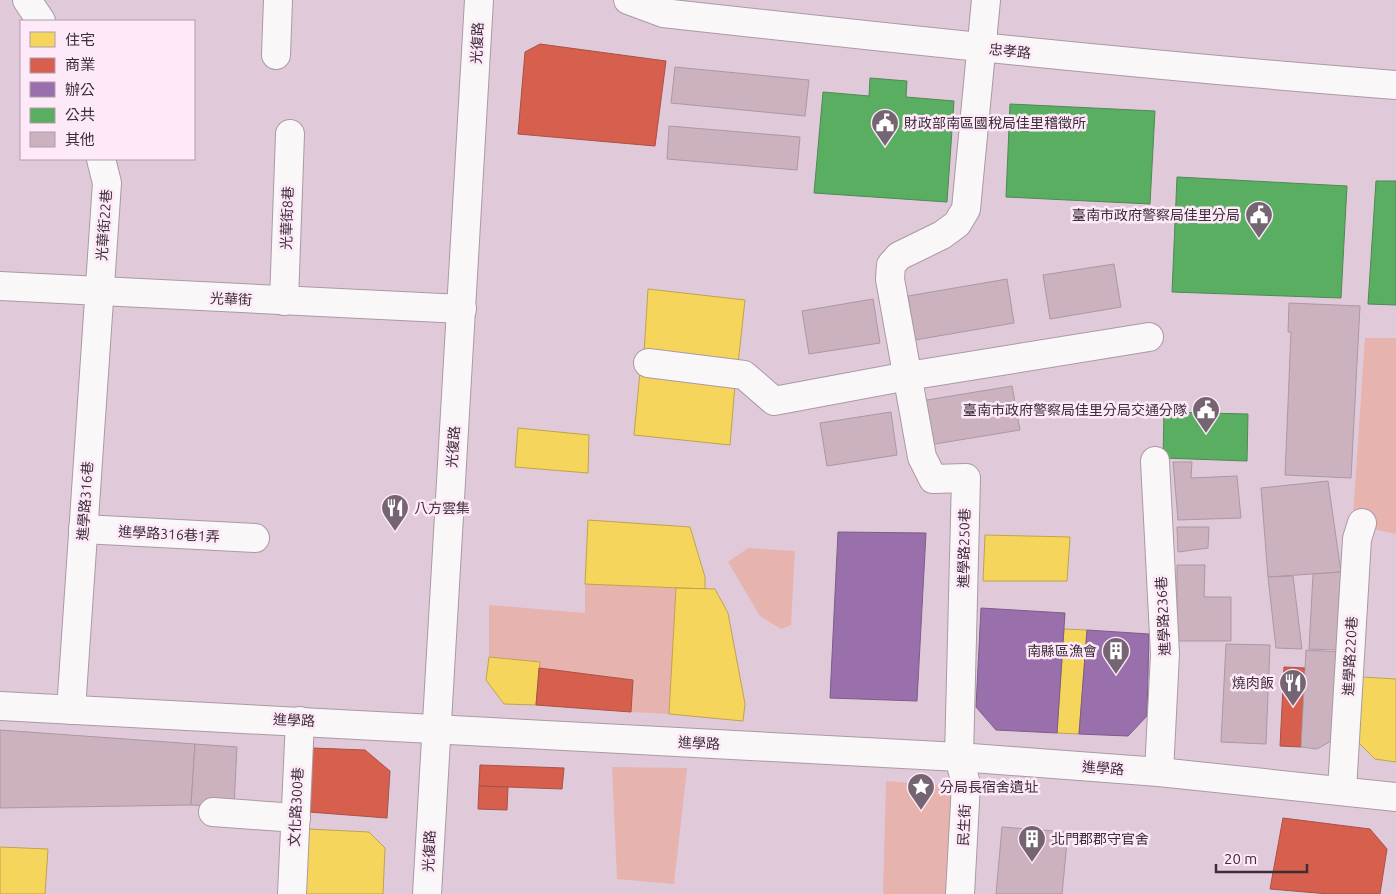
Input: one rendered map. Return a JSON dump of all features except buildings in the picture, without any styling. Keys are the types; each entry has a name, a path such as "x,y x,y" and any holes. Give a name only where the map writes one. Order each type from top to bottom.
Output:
{"street":[{"path":"27,0 40,20"},
{"path":"276,56 278,0"},
{"name":"光復路","path":"427,894 435,728 462,309 479,0"},
{"name":"忠孝路","path":"628,0 663,13 1193,69 1396,85"},
{"name":"進學路250巷","path":"959,757 966,478 933,479 922,457 890,278 891,265 898,256 942,235 957,224 966,209 986,0"},
{"name":"光華街8巷","path":"284,301 290,134"},
{"name":"光華街22巷","path":"100,292 107,183 101,160"},
{"name":"光華街","path":"0,286 462,309"},
{"name":"進學路316巷","path":"71,710 100,292"},
{"path":"648,363 744,375 774,401 908,376 1149,337"},
{"name":"進學路236巷","path":"1155,461 1165,654 1159,772"},
{"name":"進學路220巷","path":"1342,790 1357,539 1362,523"},
{"name":"進學路316巷1弄","path":"83,529 255,538"},
{"name":"進學路","path":"0,706 959,757 1159,772 1396,797"},
{"name":"文化路300巷","path":"292,894 300,721"},
{"name":"民生街","path":"959,757 966,784 960,894"},
{"path":"213,812 296,818"}],"shaded area":[{"path":"1365,338 1396,338 1396,534 1369,528 1353,516"},
{"path":"748,548 795,551 791,625 781,629 760,616 728,562"},
{"path":"585,584 676,588 669,714 631,712 633,680 539,668 539,662 489,657 489,605 585,613"},
{"path":"612,767 687,768 674,884 617,879"},
{"path":"886,781 953,786 949,894 883,894"}],"place":[{"name":"財政部南區國稅局佳里稽徵所","path":"885,147"},
{"name":"臺南市政府警察局佳里分局","path":"1259,239"},
{"name":"臺南市政府警察局佳里分局交通分隊","path":"1206,434"},
{"name":"八方雲集","path":"395,532"},
{"name":"南縣區漁會","path":"1116,675"},
{"name":"燒肉飯","path":"1293,707"},
{"name":"分局長宿舍遺址","path":"921,811"},
{"name":"北門郡郡守官舍","path":"1032,863"}]}
